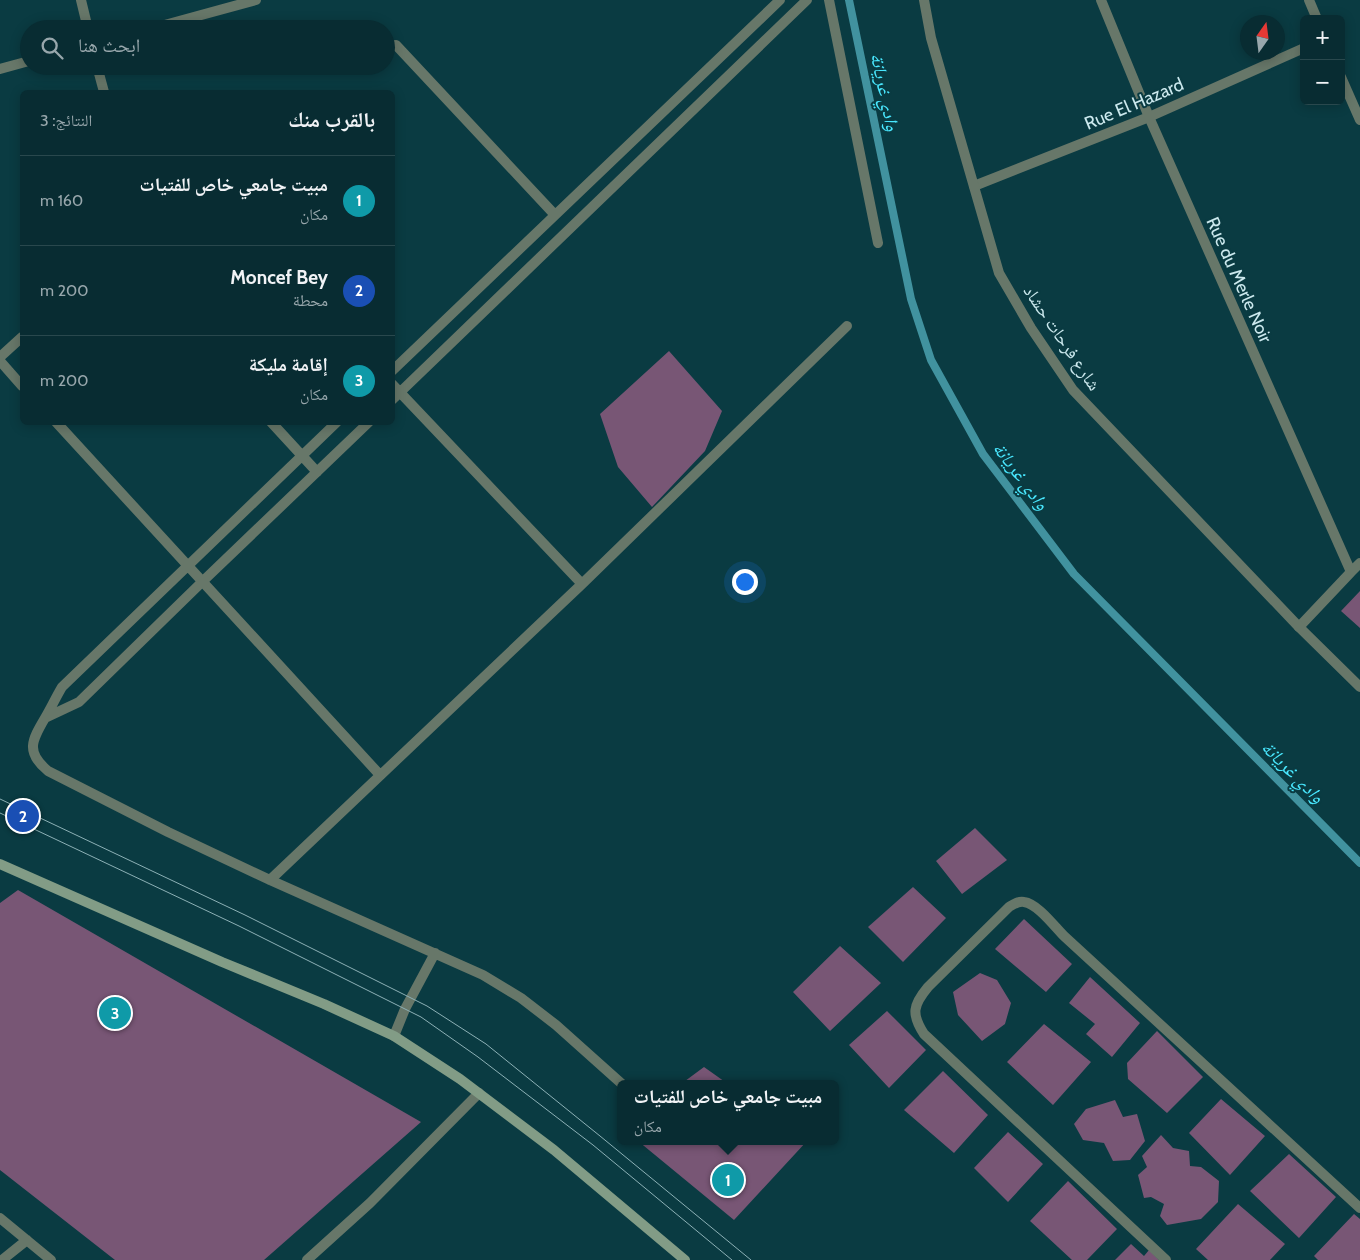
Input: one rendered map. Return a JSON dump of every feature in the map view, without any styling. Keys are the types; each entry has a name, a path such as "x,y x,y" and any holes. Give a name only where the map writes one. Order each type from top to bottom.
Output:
{"main road":[{"path":"0,864 394,1036 460,1079 554,1150 685,1260"}],"street":[{"path":"80,0 86,20"},
{"path":"183,20 256,0"},
{"path":"395,368 780,0"},
{"path":"395,398 807,0"},
{"path":"829,0 878,243"},
{"name":"شارع فرحات حشاد","path":"924,0 931,38 999,273 1031,328 1073,390 1360,687"},
{"name":"Rue du Merle Noir","path":"1101,0 1149,117 1351,572"},
{"path":"1309,0 1315,15"},
{"path":"396,46 555,215"},
{"name":"Rue El Hazard","path":"974,186 1149,117 1300,50"},
{"path":"0,69 20,63"},
{"path":"99,75 103,90"},
{"path":"1345,86 1360,120"},
{"path":"270,880 582,584 847,326"},
{"path":"0,357 20,339"},
{"path":"0,361 20,384"},
{"path":"395,387 582,584"},
{"path":"59,425 380,775"},
{"path":"274,425 317,472"},
{"path":"335,425 62,687 36,732 33,742 36,758 48,771 168,832 270,880 483,974 521,998 556,1025 618,1080"},
{"path":"44,718 79,702 366,425"},
{"path":"1300,627 1360,563"},
{"path":"1166,1260 924,1034 916,1022 915,1012 921,995 1017,902 1024,902 1037,908 1072,943 1360,1208"},
{"path":"394,1036 405,1009 434,953"},
{"path":"307,1260 370,1203 479,1094"},
{"path":"0,1218 51,1260"},
{"path":"2,1260 27,1240"}],"building":[{"path":"669,351 722,411 705,451 652,507 618,467 600,414"},
{"path":"1360,591 1360,628 1341,611"},
{"path":"975,828 1007,860 962,894 936,861"},
{"path":"913,887 946,918 903,962 868,927"},
{"path":"18,890 421,1122 264,1260 115,1260 0,1170 0,903"},
{"path":"1024,919 1072,964 1046,992 995,949"},
{"path":"840,946 881,983 830,1031 793,992"},
{"path":"980,973 997,980 1011,1003 1005,1024 982,1041 958,1015 953,992"},
{"path":"1090,977 1140,1023 1112,1057 1086,1034 1095,1024 1069,1003"},
{"path":"887,1011 926,1050 889,1088 849,1045"},
{"path":"1044,1024 1091,1062 1053,1105 1007,1062"},
{"path":"1157,1031 1203,1077 1167,1113 1128,1079 1127,1063"},
{"path":"704,1067 722,1080 686,1080"},
{"path":"943,1071 988,1115 954,1153 904,1110"},
{"path":"1221,1099 1265,1136 1230,1175 1189,1133"},
{"path":"1115,1100 1123,1117 1137,1114 1145,1141 1130,1160 1113,1161 1104,1143 1083,1140 1074,1124 1086,1109"},
{"path":"1008,1132 1043,1164 1008,1202 974,1168"},
{"path":"1161,1135 1173,1148 1189,1151 1190,1166 1201,1167 1219,1181 1218,1202 1201,1219 1167,1225 1160,1216 1164,1204 1151,1197 1144,1198 1138,1175 1147,1167 1142,1156"},
{"path":"643,1145 803,1145 734,1220"},
{"path":"1289,1154 1336,1197 1299,1238 1250,1191"},
{"path":"1068,1181 1117,1229 1087,1260 1072,1260 1030,1221"},
{"path":"1238,1204 1285,1244 1270,1260 1208,1260 1196,1249"},
{"path":"1354,1214 1360,1219 1360,1260 1318,1260 1314,1256"},
{"path":"1131,1244 1144,1256 1149,1250 1159,1260 1115,1260"}],"waterway":[{"name":"وادي غريانة","path":"849,0 911,299 931,360 983,454 1074,574 1360,863"}],"tram line":[{"path":"0,799 245,915 427,1006 486,1044 751,1260"},
{"path":"0,813 239,926 421,1017 478,1057 593,1145 732,1260"}],"place":[{"name":"Moncef Bey","path":"23,816"},
{"name":"إقامة مليكة","path":"115,1013"},
{"name":"مبيت جامعي خاص للفتيات","path":"728,1180"}]}
